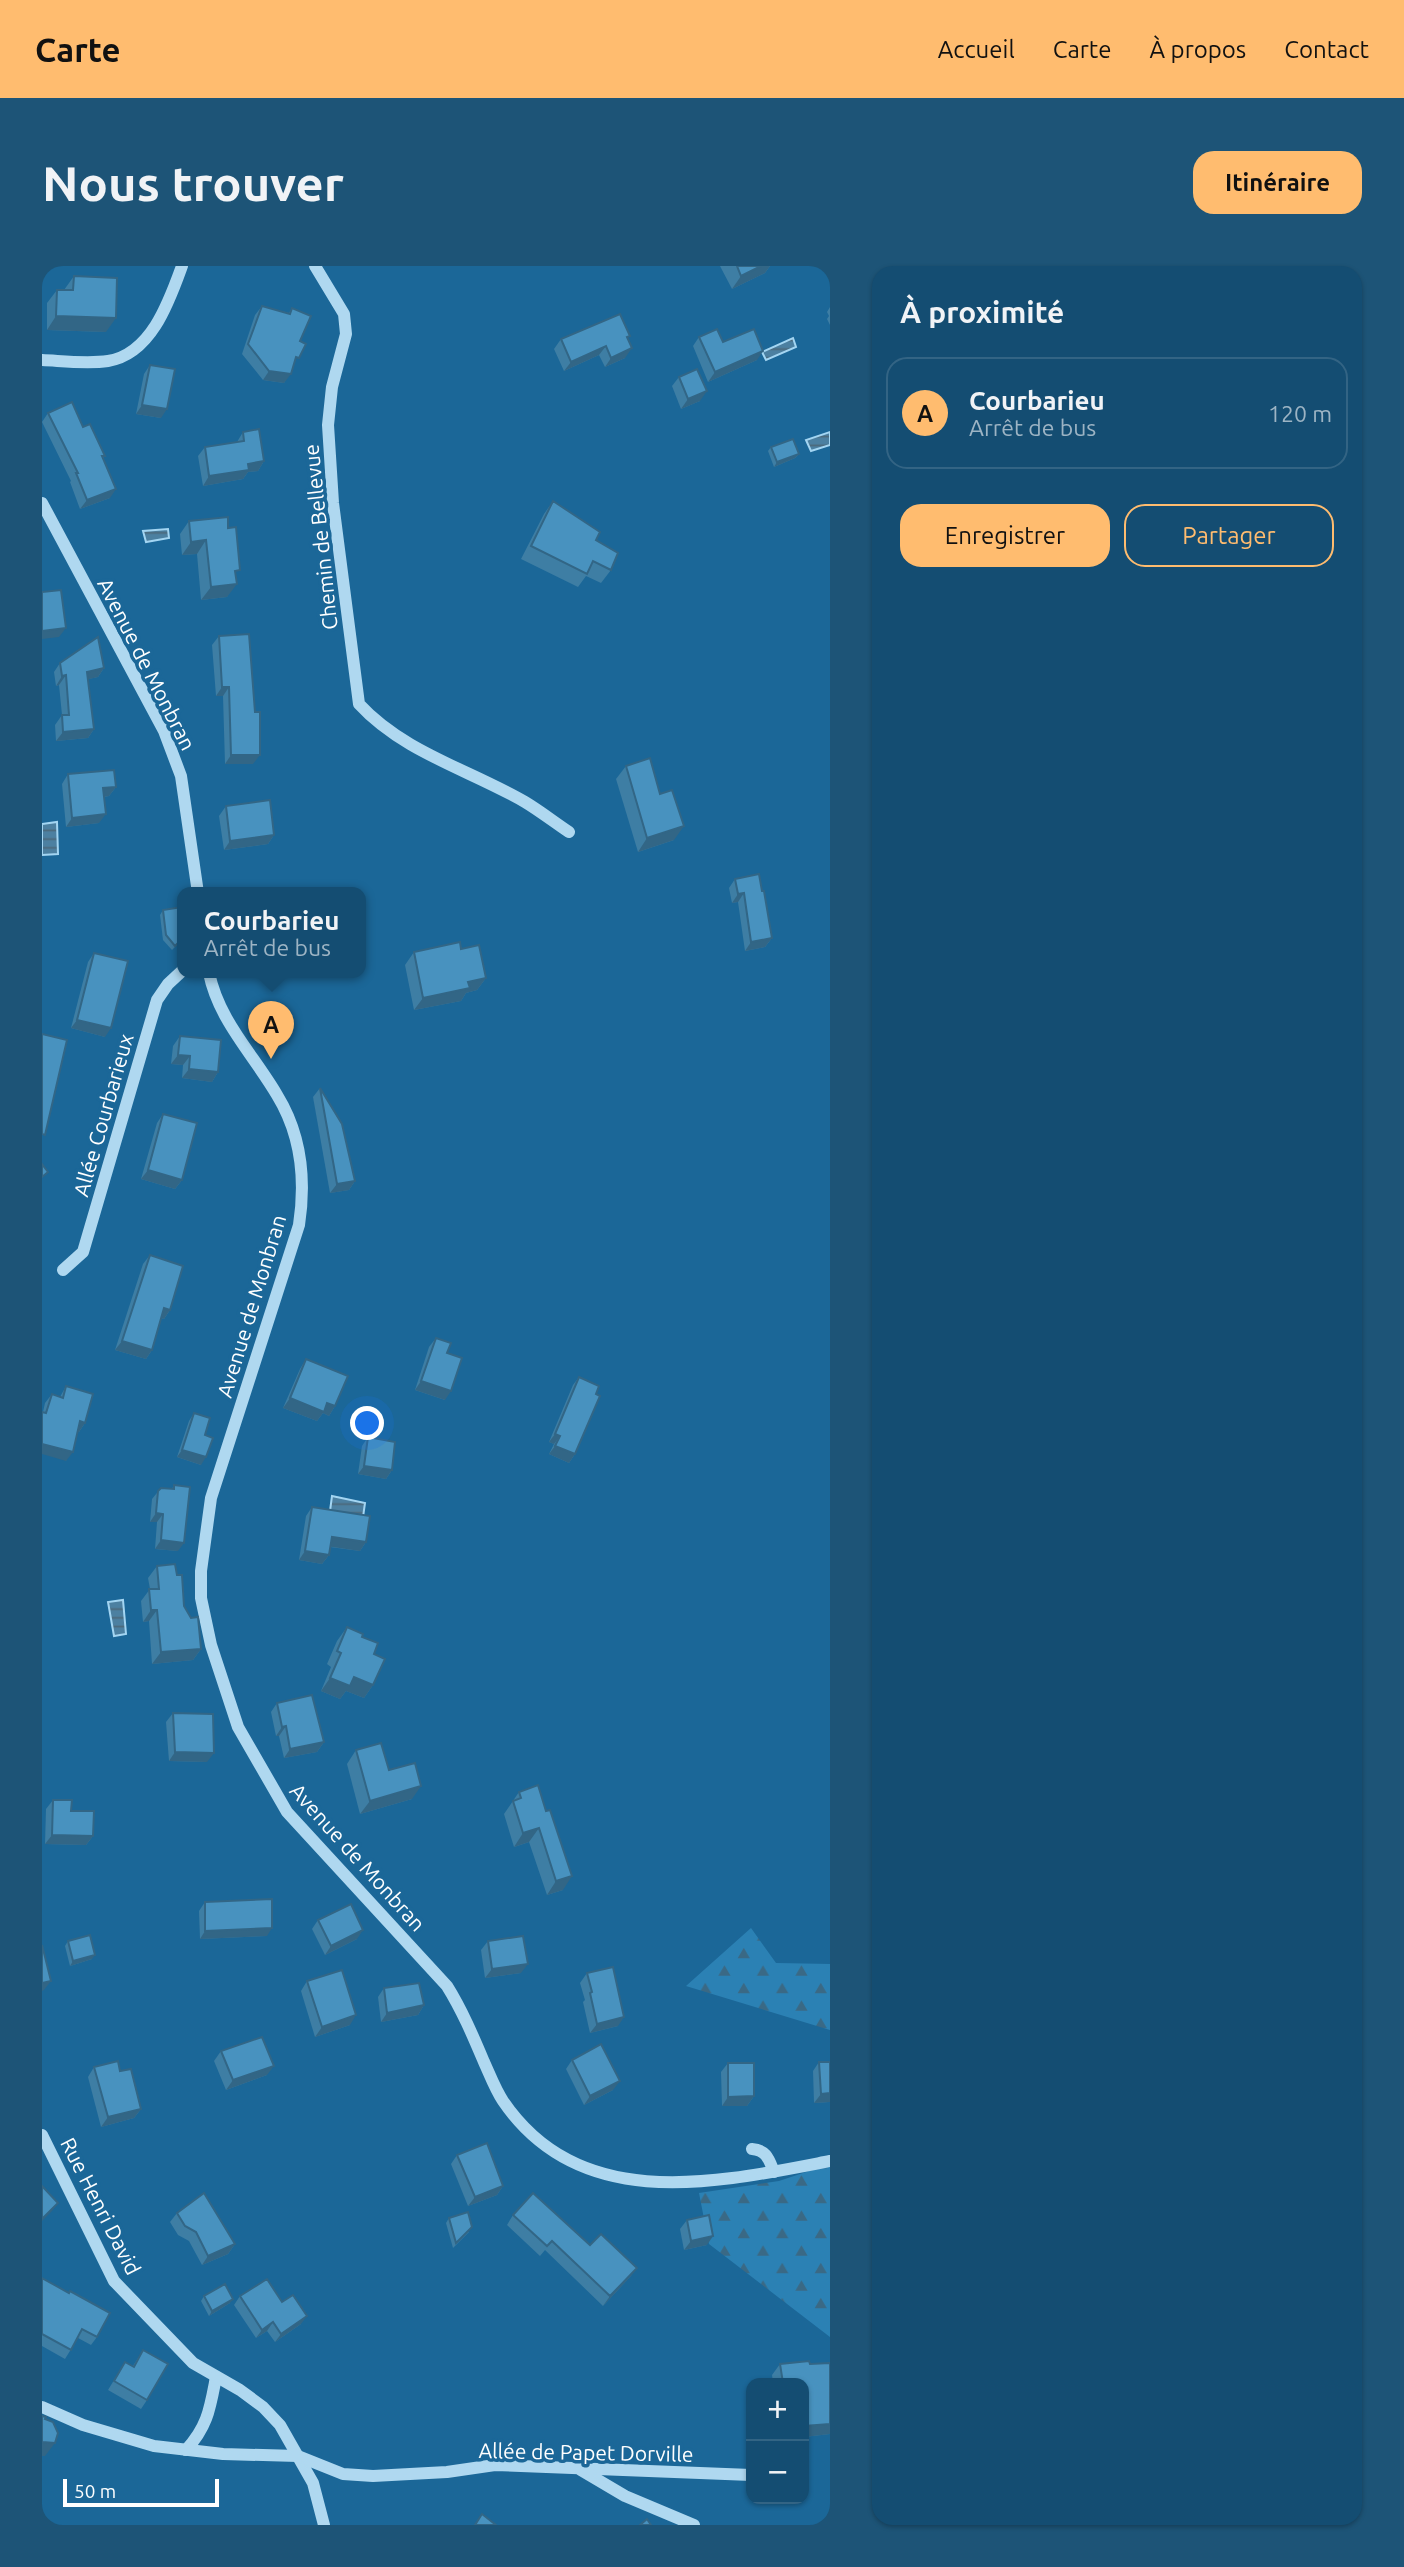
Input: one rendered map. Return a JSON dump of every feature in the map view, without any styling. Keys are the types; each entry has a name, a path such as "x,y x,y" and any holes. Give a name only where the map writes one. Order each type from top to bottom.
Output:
{"street":[{"path":"42,360 93,362 126,356 141,345 153,329 182,266"},
{"name":"Chemin de Bellevue","path":"315,266 344,314 346,334 332,387 328,425 333,503 359,704 374,720 450,766 524,802 569,832"},
{"name":"Avenue de Monbran","path":"42,503 164,731 181,776 197,887"},
{"name":"Allée Courbarieux","path":"63,1270 83,1252 157,1000 177,976"},
{"name":"Avenue de Monbran","path":"211,978 222,1012 276,1093 291,1121 298,1146 302,1187 299,1225 211,1499 201,1571 201,1598 211,1645 238,1727 287,1812 447,1986 460,2007 500,2098 528,2133 565,2160 591,2172 681,2184 718,2181 830,2161"},
{"name":"Rue Henri David","path":"42,2134 114,2281 193,2363 240,2390 263,2407 288,2435 313,2483 324,2525"},
{"path":"752,2149 767,2155 774,2172"},
{"path":"186,2450 200,2434 209,2413 216,2377"},
{"path":"42,2407 83,2425 154,2446 223,2454 298,2456"},
{"name":"Allée de Papet Dorville","path":"298,2456 343,2474 373,2476 446,2472 495,2465 746,2475"},
{"path":"578,2468 625,2496 694,2525"}],"green space":[{"path":"751,1928 776,1963 830,1964 830,2030 686,1986"},
{"path":"830,2164 830,2337 709,2244 699,2193 779,2181"}],"shaded area":[{"path":"793,338 796,347 766,360 762,352"},
{"path":"830,432 830,445 811,451 806,440"},
{"path":"168,529 169,538 146,542 143,531"},
{"path":"57,822 58,854 42,855 42,824"},
{"path":"332,1496 365,1503 363,1517 330,1511"},
{"path":"123,1600 126,1634 114,1636 108,1602"}],"building":[{"path":"737,266 761,266 741,276"},
{"path":"74,276 117,278 116,318 56,316 57,290 73,290"},
{"path":"262,306 290,314 292,308 311,316 300,341 306,344 299,358 296,357 291,374 269,371 248,344"},
{"path":"620,314 630,336 627,337 632,348 611,358 606,346 571,362 561,339"},
{"path":"717,329 723,342 754,329 763,351 715,372 699,337"},
{"path":"150,365 175,369 167,409 142,405"},
{"path":"697,369 707,391 688,399 679,377"},
{"path":"72,402 83,427 90,424 116,489 87,500 78,473 48,413"},
{"path":"259,429 264,461 248,464 249,470 209,476 205,447 244,441 243,432"},
{"path":"793,439 799,454 777,462 771,447"},
{"path":"553,501 600,532 596,540 618,553 611,570 593,561 587,574 531,546"},
{"path":"228,517 228,528 236,527 240,570 235,571 237,584 211,587 206,540 191,542 189,521"},
{"path":"61,590 66,628 42,631 42,592"},
{"path":"249,634 255,712 260,712 260,755 231,755 229,687 222,687 219,636"},
{"path":"98,637 104,668 87,672 94,729 63,732 62,715 69,715 66,675 62,676 60,663"},
{"path":"650,758 660,794 672,790 684,826 647,838 626,766"},
{"path":"114,770 116,787 103,788 106,814 72,818 68,774"},
{"path":"270,800 274,835 230,841 226,806"},
{"path":"759,874 772,938 751,942 744,893 738,894 735,879"},
{"path":"177,908 175,946 166,935 163,910"},
{"path":"460,942 461,949 479,945 486,978 468,982 470,988 423,998 414,952"},
{"path":"94,953 128,961 111,1028 77,1020"},
{"path":"42,1034 67,1040 45,1135 42,1134"},
{"path":"180,1036 221,1040 218,1072 189,1069 190,1056 178,1055"},
{"path":"320,1088 342,1124 355,1181 337,1184"},
{"path":"163,1114 197,1123 182,1180 148,1170"},
{"path":"42,1164 48,1172 42,1177"},
{"path":"150,1255 183,1266 170,1310 164,1308 152,1350 122,1341"},
{"path":"436,1338 451,1343 447,1353 462,1358 451,1391 421,1381"},
{"path":"306,1359 348,1376 335,1406 327,1403 324,1412 290,1398"},
{"path":"579,1377 599,1386 596,1394 600,1396 575,1454 555,1446 560,1436 555,1434"},
{"path":"66,1386 93,1394 85,1423 80,1421 73,1452 42,1444 42,1412 46,1413 52,1394 63,1398"},
{"path":"194,1413 210,1418 205,1435 213,1438 206,1457 182,1450"},
{"path":"368,1437 395,1442 392,1470 364,1466"},
{"path":"174,1485 190,1487 184,1543 161,1540 163,1514 156,1513 158,1491 161,1488 174,1489"},
{"path":"312,1507 370,1516 366,1542 332,1537 329,1555 305,1551"},
{"path":"175,1564 177,1575 182,1575 184,1606 191,1618 198,1617 201,1649 161,1652 157,1610 151,1610 149,1589 159,1589 157,1566"},
{"path":"347,1627 378,1643 374,1654 385,1659 373,1685 354,1677 350,1686 330,1678 341,1653 337,1651"},
{"path":"312,1695 324,1742 290,1749 286,1726 282,1727 277,1703"},
{"path":"173,1713 213,1714 214,1753 175,1752"},
{"path":"381,1743 389,1770 415,1763 421,1786 370,1801 356,1750"},
{"path":"538,1785 546,1811 550,1810 572,1876 556,1881 539,1828 523,1833 513,1801 521,1798 519,1792"},
{"path":"53,1800 72,1800 71,1811 94,1811 93,1836 52,1835"},
{"path":"272,1899 272,1928 205,1931 205,1902"},
{"path":"351,1904 363,1930 331,1946 318,1920"},
{"path":"90,1935 95,1955 73,1961 68,1941"},
{"path":"523,1936 528,1964 492,1969 488,1941"},
{"path":"42,1945 51,1981 42,1983"},
{"path":"613,1967 624,2017 597,2024 587,1973"},
{"path":"342,1970 356,2015 322,2027 307,1981"},
{"path":"419,1983 424,2005 387,2013 384,1988"},
{"path":"262,2037 274,2066 233,2080 221,2051"},
{"path":"601,2044 620,2081 590,2096 572,2060"},
{"path":"118,2061 120,2071 131,2069 141,2109 108,2117 94,2067"},
{"path":"819,2062 830,2062 830,2093 821,2094"},
{"path":"728,2063 754,2063 754,2096 728,2097"},
{"path":"487,2143 503,2186 475,2197 457,2155"},
{"path":"42,2186 58,2203 42,2219"},
{"path":"204,2193 235,2244 208,2256 196,2232 185,2226 177,2213"},
{"path":"533,2193 590,2245 601,2234 637,2268 610,2296 552,2241 547,2246 513,2215"},
{"path":"468,2212 472,2227 456,2243 449,2218"},
{"path":"709,2215 713,2236 691,2241 687,2220"},
{"path":"42,2278 110,2313 97,2337 82,2329 71,2350 42,2334"},
{"path":"267,2279 282,2302 293,2295 307,2316 281,2334 273,2322 262,2330 240,2296"},
{"path":"225,2284 233,2299 212,2311 204,2296"},
{"path":"143,2350 168,2364 147,2400 114,2381 125,2362 134,2367"},
{"path":"809,2361 810,2364 830,2363 830,2424 809,2426 809,2378 782,2378 780,2364"},
{"path":"42,2416 53,2422 58,2433 55,2443 42,2442"},
{"path":"482,2514 496,2525 475,2525"},
{"path":"647,2519 651,2525 640,2525"}],"place":[{"name":"Courbarieu","path":"271,1059"}]}
